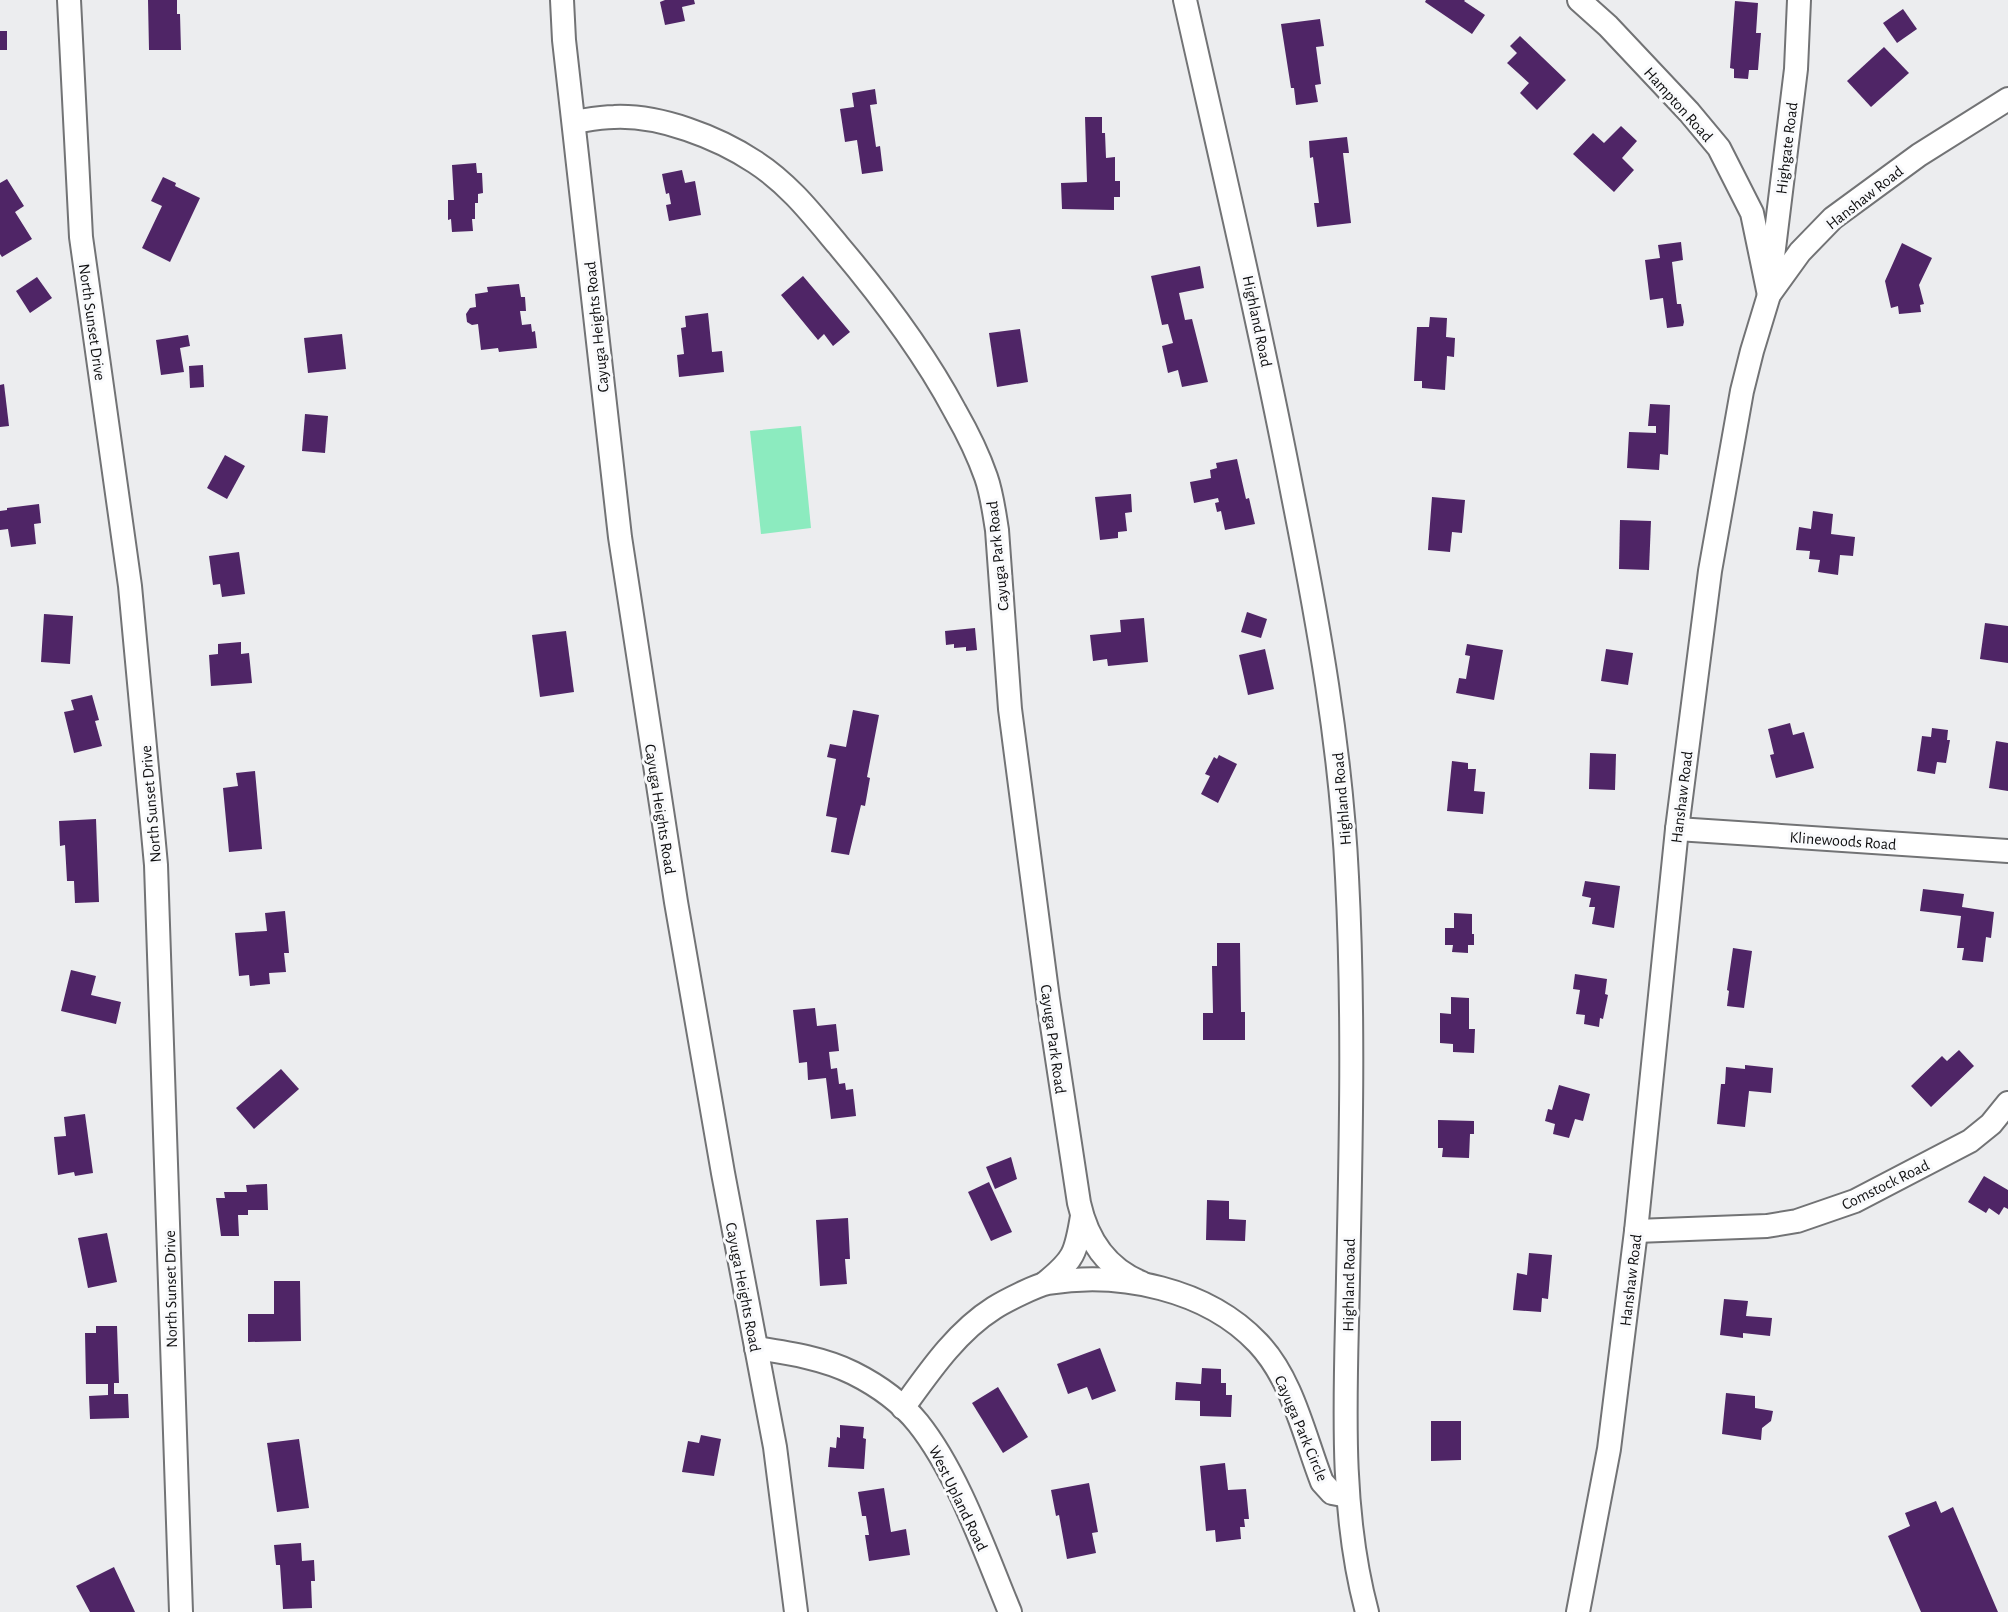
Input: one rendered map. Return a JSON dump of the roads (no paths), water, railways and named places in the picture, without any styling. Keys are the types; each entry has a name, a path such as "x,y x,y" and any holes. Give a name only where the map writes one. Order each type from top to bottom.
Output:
{"street":[{"name":"North Sunset Drive","path":"69,0 81,237 130,586 156,865 182,1612"},
{"name":"Cayuga Heights Road","path":"562,0 564,40 623,560 678,913 723,1173 775,1447 796,1612"},
{"name":"Highland Road","path":"1185,0 1263,341 1317,614 1336,739 1347,872 1351,1057 1346,1394 1348,1496 1366,1612"},
{"name":"Hampton Road","path":"1579,0 1608,26 1673,94 1719,148 1752,213 1769,295"},
{"name":"Highgate Road","path":"1769,295 1796,69 1800,0"},
{"name":"Hanshaw Road","path":"1578,1612 1609,1449 1636,1231 1677,829 1710,570 1742,391 1752,351 1769,295 1800,252 1833,218 1919,155 2008,99"},
{"name":"Cayuga Park Road","path":"574,122 617,116 652,120 679,127 706,137 754,162 791,189 879,295 933,370 970,438 986,476 994,512 1010,709 1048,999 1082,1216 1098,1250 1116,1269 1142,1283"},
{"name":"Klinewoods Road","path":"1677,829 2008,851"},
{"name":"Comstock Road","path":"1636,1231 1767,1226 1797,1221 1855,1202 1970,1141 1991,1124 2008,1103"},
{"name":"Cayuga Park Road","path":"1045,1283 1065,1267 1072,1257 1082,1216"},
{"name":"Cayuga Park Circle","path":"903,1408 962,1334 994,1308 1045,1283 1095,1279 1142,1283 1210,1307 1234,1321 1259,1344 1274,1364 1290,1393 1322,1482 1332,1493 1348,1496"},
{"name":"West Upland Road","path":"756,1348 796,1354 851,1372 887,1394 918,1423 942,1458 975,1526 1010,1612"}]}
